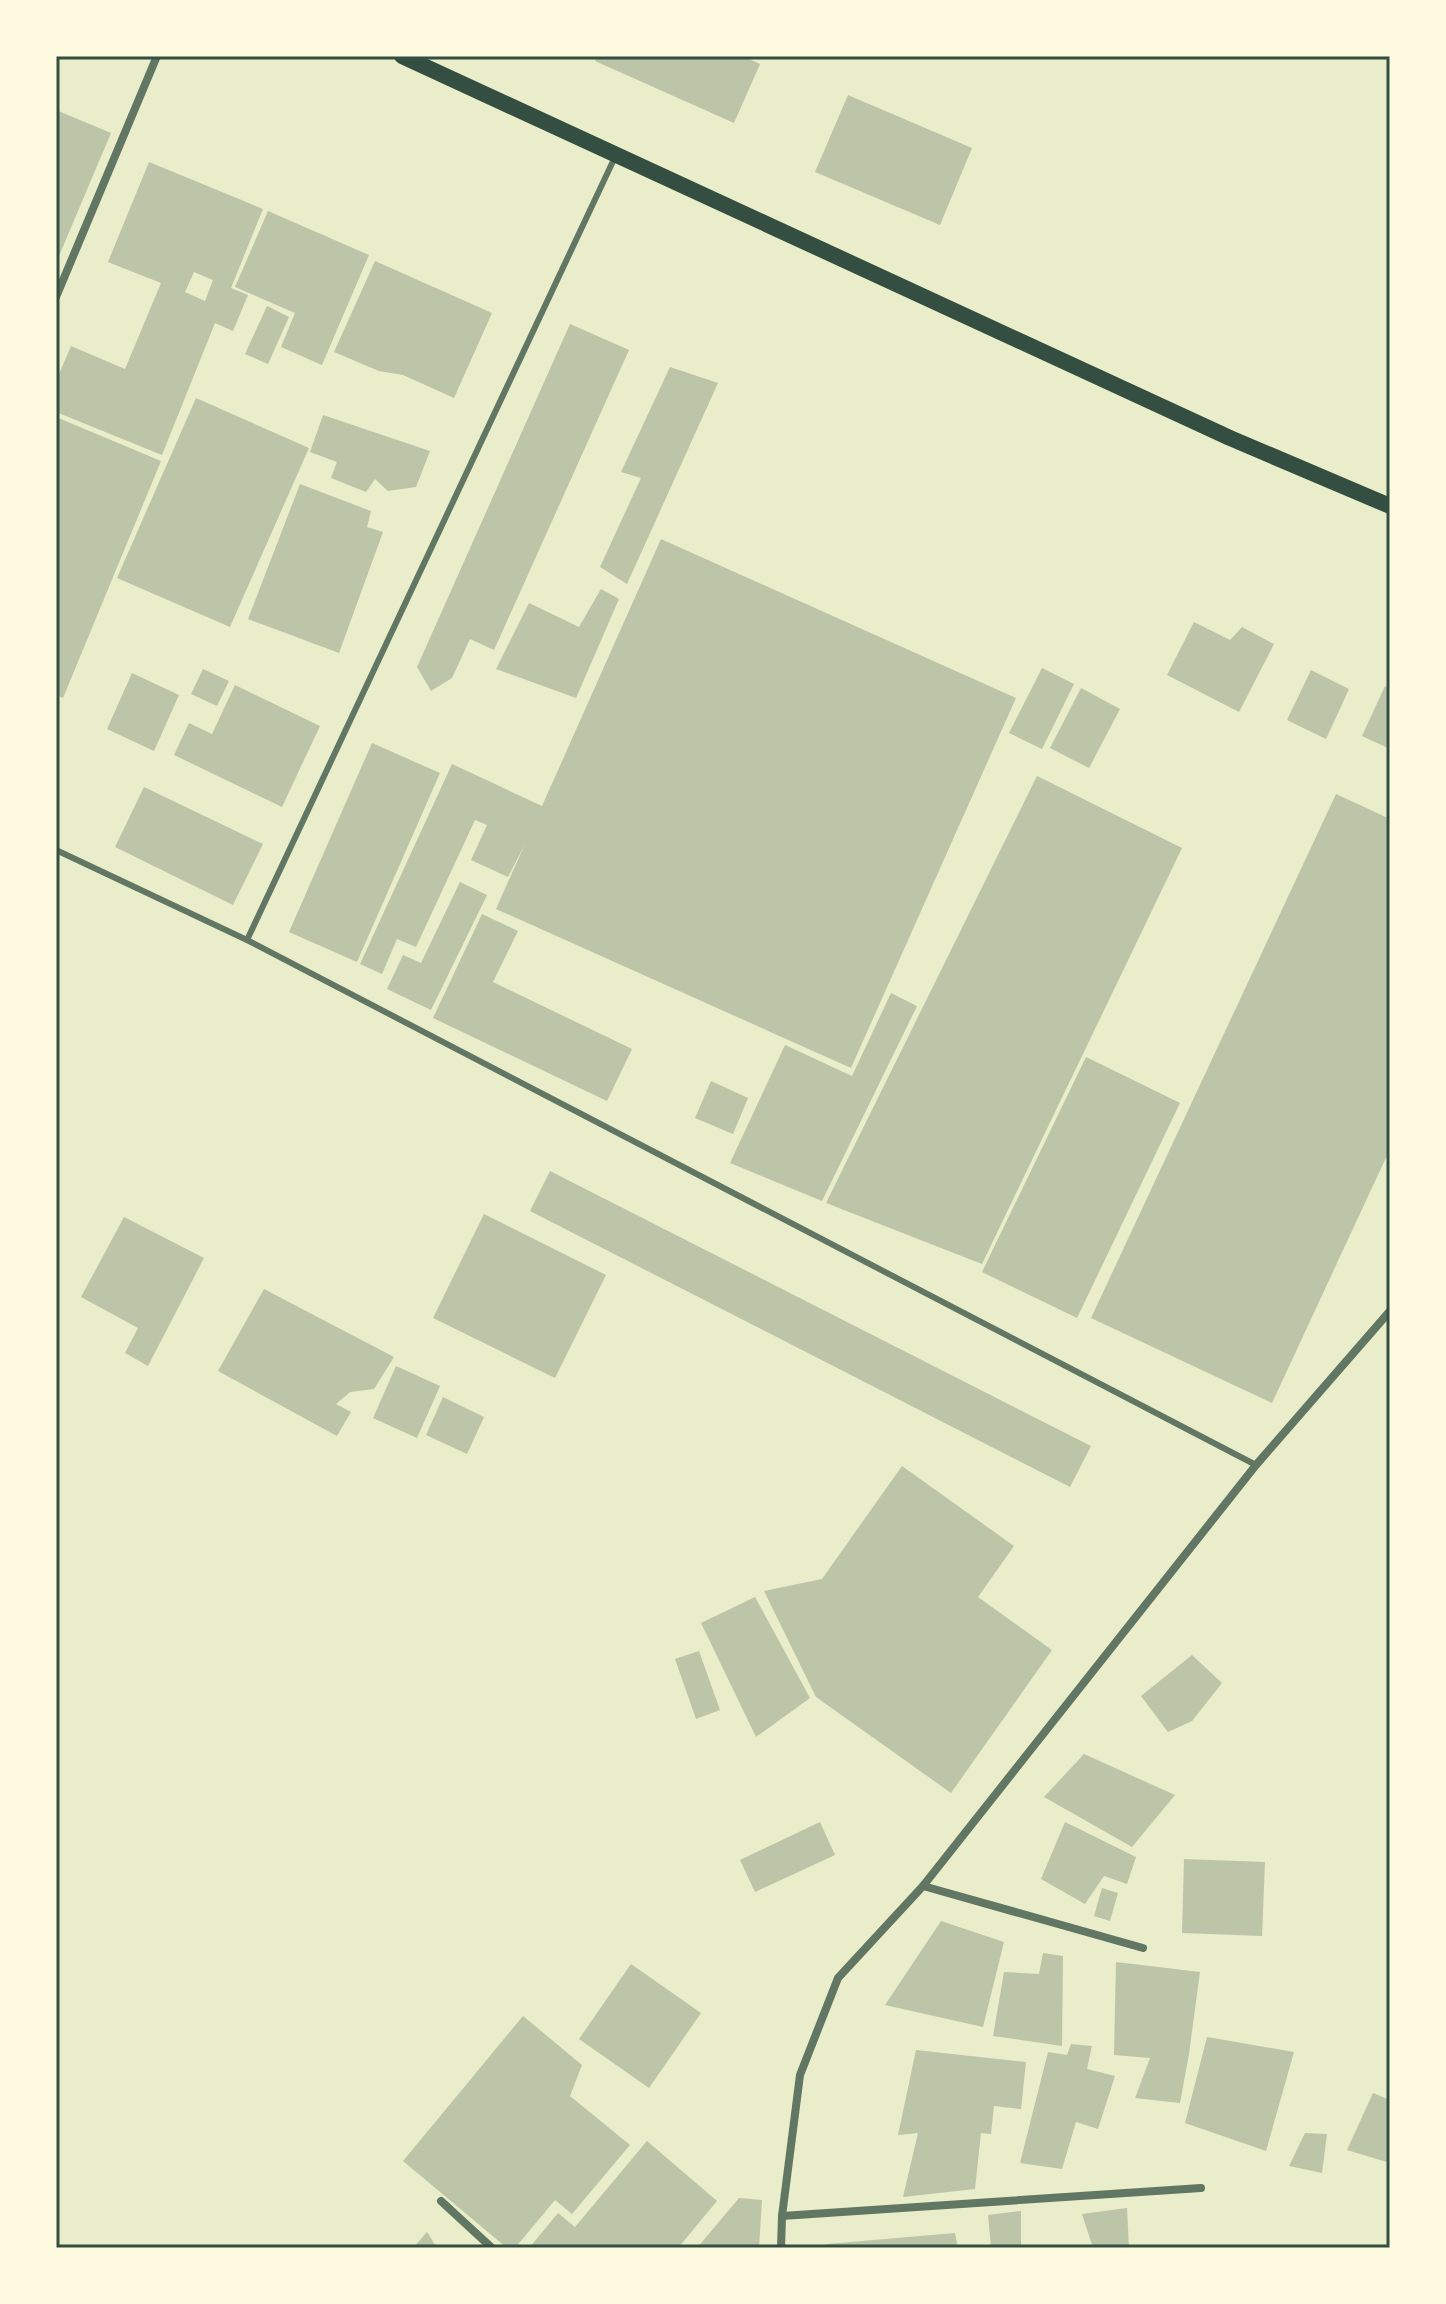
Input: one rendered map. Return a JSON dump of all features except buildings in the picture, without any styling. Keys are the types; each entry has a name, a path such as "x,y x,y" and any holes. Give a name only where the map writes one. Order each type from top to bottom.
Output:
{"main road":[{"path":"402,56 1230,438 1390,506"}],"street":[{"path":"56,297 157,56"},
{"path":"781,2248 782,2216 800,2075 838,1978 923,1886 1256,1465 1390,1311"},
{"path":"923,1886 1143,1948"},
{"path":"782,2216 1201,2188"},
{"path":"441,2201 492,2248"}],"lane":[{"path":"247,940 616,154"},
{"path":"56,850 247,940 1256,1465"}]}
